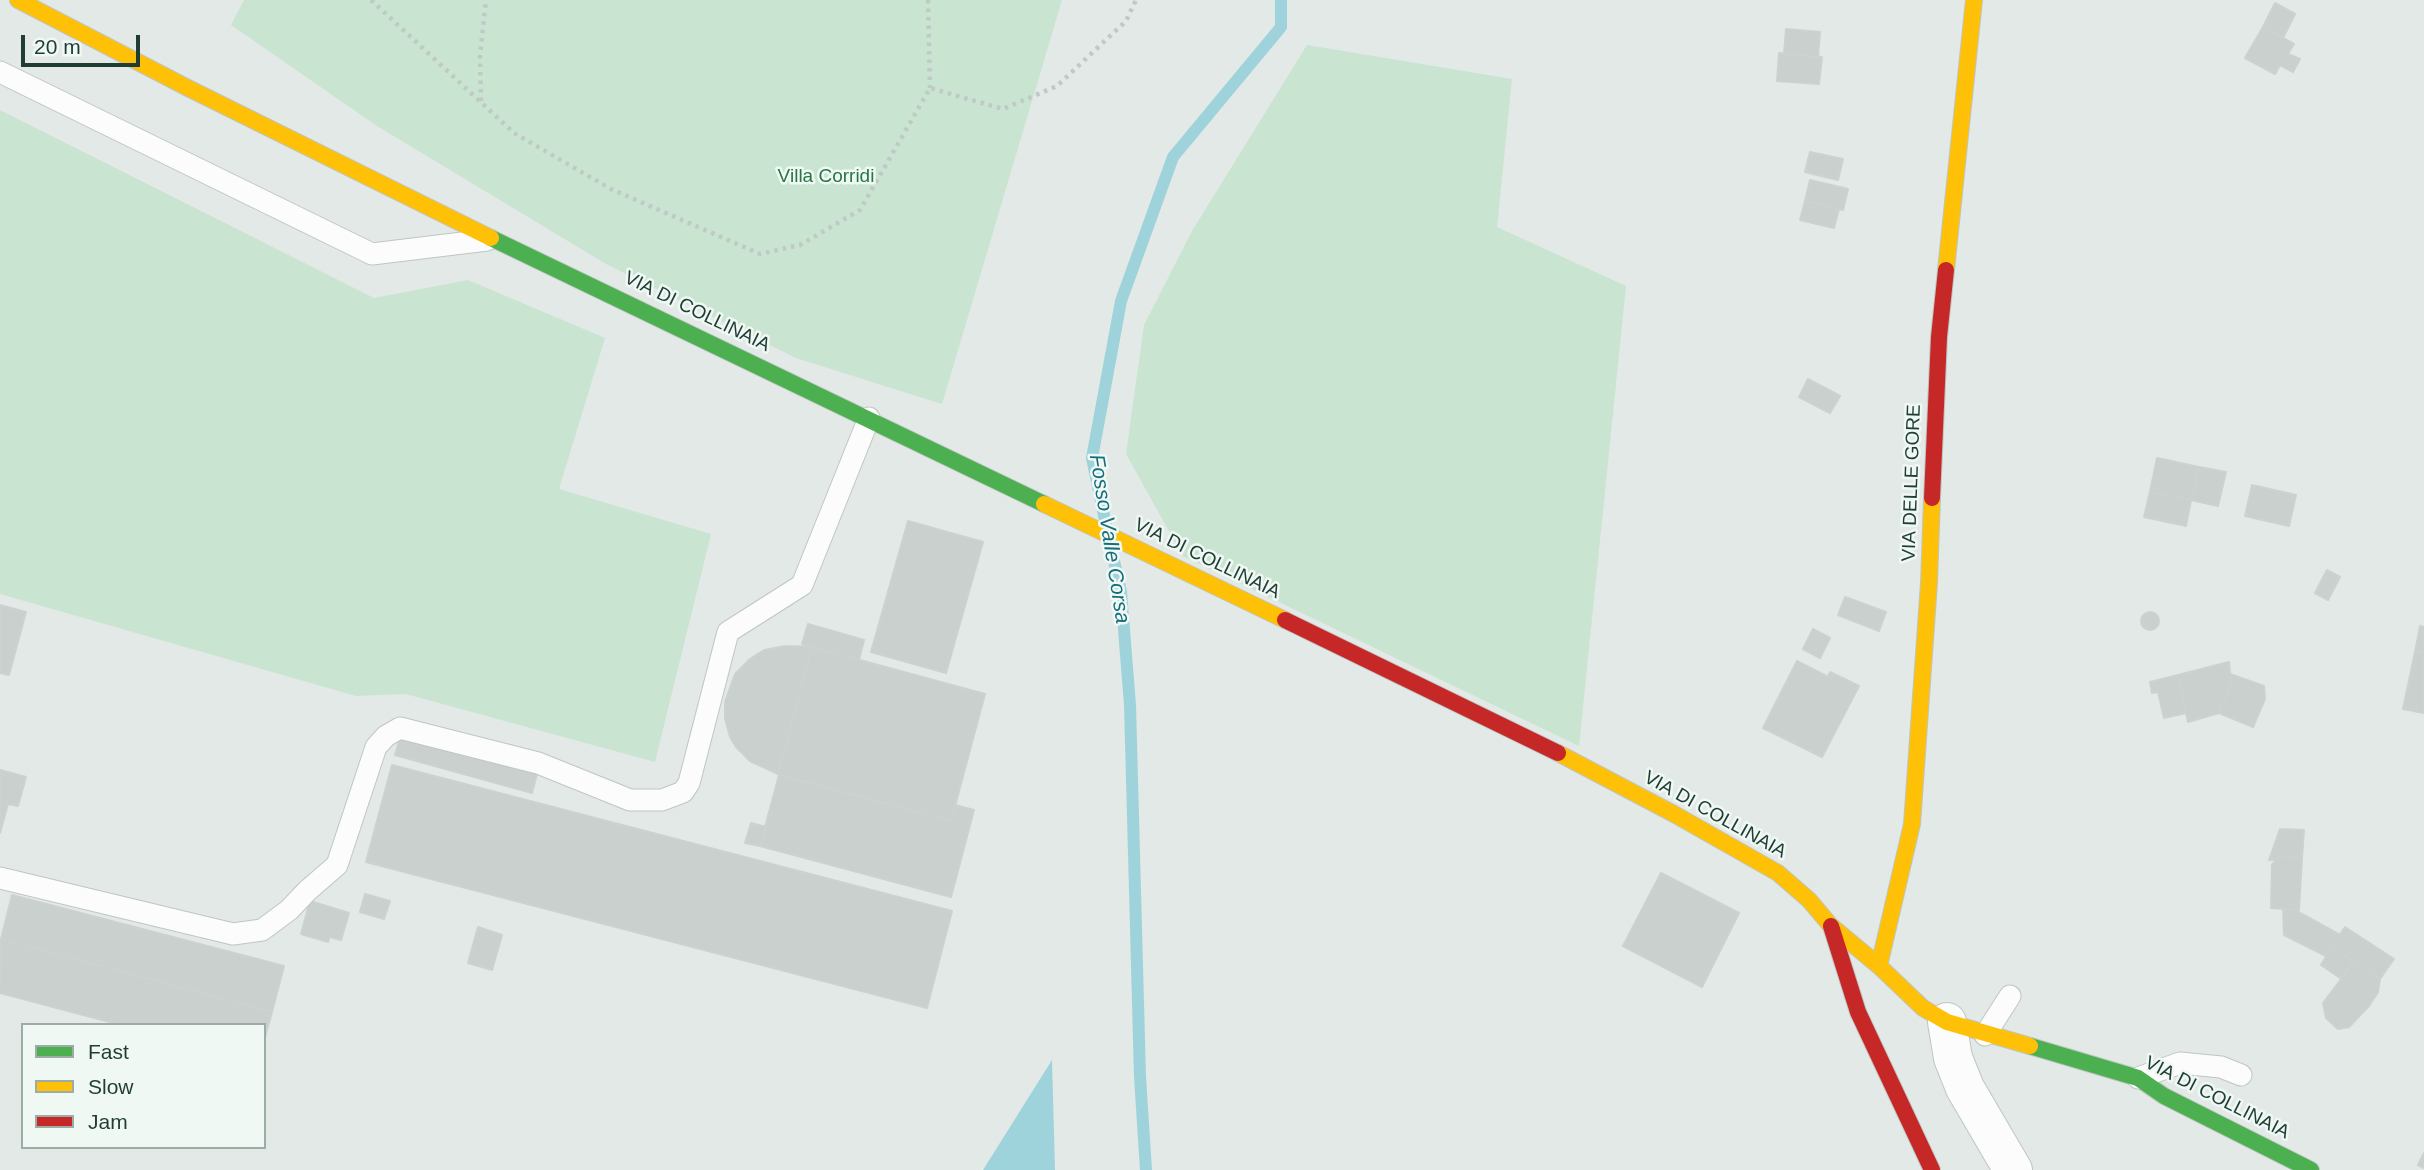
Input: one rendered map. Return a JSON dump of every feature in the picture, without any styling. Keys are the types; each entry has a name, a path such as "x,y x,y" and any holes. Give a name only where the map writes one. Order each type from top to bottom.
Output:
{"street":[{"name":"VIA DI COLLINAIA","path":"18,0 494,239 1505,726 1674,814 1778,873 1809,900 1831,926 1923,1008 1947,1022 2138,1078 2164,1096 2311,1170"},
{"name":"VIA DELLE GORE","path":"1879,966 1912,824 1929,583 1939,337 1974,0"},
{"path":"1831,926 1858,1013 1932,1170"},
{"path":"1947,1022 1954,1058 1965,1088 2014,1170"}],"lane":[{"path":"0,72 372,254 494,239"},
{"path":"0,878 233,934 262,930 289,910 337,865 376,747 386,736 400,728 538,763 630,800 662,800 683,792 689,783 728,632 802,584 869,418"},
{"path":"1985,1035 2010,996"},
{"path":"2138,1078 2180,1063 2221,1067 2241,1075"}],"path":[{"path":"372,0 514,133 611,189 760,254 800,245 860,211 930,89 928,0"},
{"path":"481,102 480,57 486,0"},
{"path":"930,89 1003,109 1057,86 1126,21 1136,0"}],"green space":[{"name":"Villa Corridi","path":"244,0 1062,0 942,404 796,358 606,264 377,126 231,25"},
{"path":"1307,45 1512,79 1497,227 1626,286 1579,746 1183,556 1126,454 1144,325 1192,231"},
{"path":"0,110 374,298 468,280 605,338 559,489 711,534 655,762 406,694 356,696 0,594"}],"water":[{"path":"1052,1060 1055,1170 983,1170"}],"building":[{"path":"2275,3 2295,14 2283,38 2263,27"},
{"path":"2263,27 2294,44 2288,54 2300,59 2293,72 2280,65 2275,74 2245,58"},
{"path":"1786,29 1820,32 1818,57 1784,54"},
{"path":"1779,53 1822,57 1819,84 1777,81"},
{"path":"1810,152 1843,159 1838,180 1805,172"},
{"path":"1810,180 1848,189 1843,210 1805,201"},
{"path":"1805,201 1839,209 1834,228 1800,220"},
{"path":"1808,379 1840,396 1830,413 1799,397"},
{"path":"2157,458 2199,467 2191,500 2150,492"},
{"path":"2199,467 2226,472 2218,506 2191,500"},
{"path":"2252,485 2296,495 2289,526 2245,516"},
{"path":"2150,492 2191,500 2186,526 2144,517"},
{"path":"908,521 983,542 946,673 871,652"},
{"path":"2327,570 2340,577 2328,600 2315,593"},
{"path":"1845,597 1886,612 1879,631 1838,615"},
{"path":"0,605 26,612 9,675 0,673"},
{"path":"2150,612 2156,615 2159,621 2156,627 2150,630 2144,627 2141,621 2144,615"},
{"path":"808,624 864,640 859,660 802,644"},
{"path":"2420,626 2424,627 2424,653 2415,652"},
{"path":"1813,629 1830,638 1820,658 1803,649"},
{"path":"786,646 812,647 778,774 750,761 736,747 725,718 725,702 735,674 750,659 764,650"},
{"path":"812,647 985,694 951,821 778,774"},
{"path":"2415,652 2424,653 2424,713 2403,709"},
{"path":"1797,661 1828,677 1830,672 1859,686 1822,757 1763,728"},
{"path":"2229,662 2231,684 2219,713 2188,722 2178,675"},
{"path":"2230,674 2264,686 2265,699 2253,727 2219,713 2231,684"},
{"path":"2178,675 2186,713 2164,718 2158,692 2152,693 2150,682"},
{"path":"401,735 537,774 532,793 395,755"},
{"path":"392,765 952,911 927,1008 366,862"},
{"path":"0,770 26,777 18,806 8,804 0,833"},
{"path":"779,775 951,821 955,805 974,810 951,897 760,846"},
{"path":"751,823 766,827 760,846 745,843"},
{"path":"2280,829 2304,830 2302,858 2280,856 2269,860"},
{"path":"2280,856 2302,858 2299,910 2271,908 2272,865"},
{"path":"1661,873 1739,913 1702,987 1623,946"},
{"path":"365,894 390,901 384,919 360,912"},
{"path":"12,895 284,966 272,1012 1,939"},
{"path":"310,901 349,913 341,940 330,937 328,942 301,934"},
{"path":"2283,909 2293,909 2340,935 2326,956 2284,935"},
{"path":"478,927 502,935 492,970 468,963"},
{"path":"2345,927 2394,959 2380,979 2332,947"},
{"path":"1,939 272,1012 266,1034 266,1023 113,1023 0,993"},
{"path":"2332,947 2354,962 2340,978 2321,965"},
{"path":"2354,962 2380,979 2378,992 2349,1027 2338,1029 2326,1018 2323,1003"},
{"path":"2424,1153 2424,1168 2418,1165"}],"waterway":[{"name":"Fosso Valle Corsa","path":"1106,525 1092,458 1121,301 1173,157 1281,27 1281,0"},
{"name":"Fosso Valle Corsa","path":"1110,543 1121,592 1130,705 1140,1077 1146,1170"}],"traffic: fast":[{"path":"491,238 1044,504"},
{"path":"2030,1046 2138,1078 2164,1096 2311,1170"}],"traffic: slow":[{"path":"18,0 188,88 491,238"},
{"path":"1946,270 1974,0"},
{"path":"1879,966 1912,824 1929,583 1932,498"},
{"path":"1044,504 1285,620"},
{"path":"1558,753 1778,873 1809,900 1831,926 1923,1008 1947,1022 2030,1046"}],"traffic: jam":[{"path":"1932,498 1939,337 1946,270"},
{"path":"1285,620 1558,753"},
{"path":"1831,926 1858,1012 1932,1170"}]}
